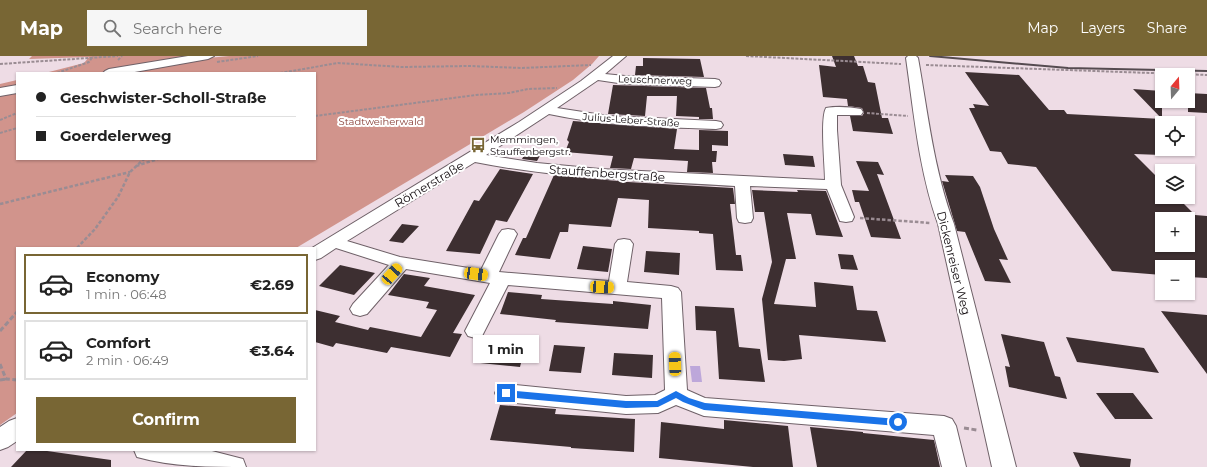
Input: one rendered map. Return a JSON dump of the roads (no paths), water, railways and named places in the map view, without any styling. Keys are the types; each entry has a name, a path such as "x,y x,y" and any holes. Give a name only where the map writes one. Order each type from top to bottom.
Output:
{"street":[{"path":"116,72 208,56"},
{"name":"Römerstraße","path":"316,253 474,157 582,86 620,56"},
{"name":"Dickenreiser Weg","path":"912,61 930,170 938,202 946,224 1004,467"},
{"name":"Leuschnerweg","path":"595,76 625,80 715,83"},
{"path":"0,92 16,89"},
{"name":"Julius-Leber-Straße","path":"546,110 570,116 716,126"},
{"path":"846,216 833,185 830,130 831,111 856,112"},
{"name":"Stauffenbergstraße","path":"474,157 516,165 594,172 742,182 833,185"},
{"path":"742,182 745,218"},
{"path":"475,331 495,276 508,234"},
{"path":"334,242 402,262 495,276 558,284 671,292 676,394"},
{"path":"617,288 624,244"},
{"path":"360,309 402,262"},
{"path":"506,393 626,405 658,404 676,394"},
{"path":"676,394 686,400 704,407 944,426 954,467"},
{"path":"0,440 16,429"},
{"path":"153,451 189,456 234,467"}],"railway":[{"path":"930,56 1068,68 1207,71"}],"place":[{"name":"Memmingen, Stauffenbergstr.","path":"478,145"}],"park label":[{"name":"Stadtweiherwald","path":"381,121"}]}
